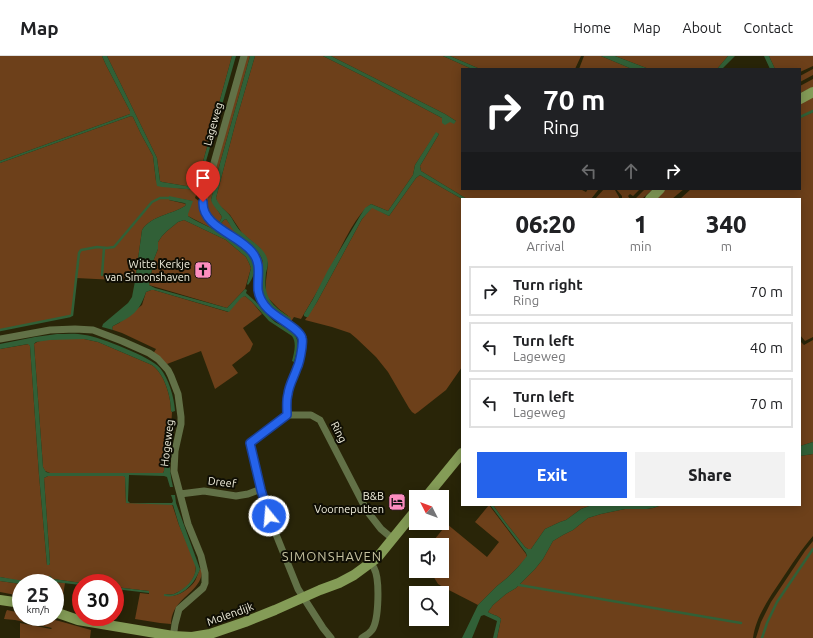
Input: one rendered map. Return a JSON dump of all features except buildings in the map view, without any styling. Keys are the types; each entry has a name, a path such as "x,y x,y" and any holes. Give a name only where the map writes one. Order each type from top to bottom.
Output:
{"main road":[{"path":"801,98 813,92"},
{"path":"651,198 659,190"},
{"path":"432,490 461,454"},
{"name":"Molendijk","path":"64,615 78,620 173,637 192,637 210,634 245,622 339,583 354,575 377,558 409,519"},
{"path":"0,600 12,602"}],"street":[{"name":"Lageweg","path":"244,56 202,208 210,221 252,251 258,263 258,290 262,301 268,309 301,335 301,353 298,367 287,394 287,415"},
{"name":"Hogeweg","path":"0,339 50,330 93,330 148,353 158,359 171,376 178,394 181,424 175,451 174,471 188,524 201,556 205,573 205,583 202,588 179,609 173,637"},
{"path":"287,415 250,443 269,516 300,594 304,597 331,638"},
{"name":"Ring","path":"287,415 311,415 320,420 367,511 381,529 393,539"},
{"name":"Dreef","path":"180,494 204,490 236,496 261,490"},
{"path":"362,638 371,635 378,609 376,577 374,569 370,563"}],"shaded area":[{"path":"0,56 102,56 130,111 130,114 0,161"},
{"path":"102,56 107,56 157,158 160,181 198,188 198,190 157,186 153,156 133,117 131,116 0,163 0,161 130,114 130,111"},
{"path":"107,56 232,56 201,169 202,173 198,188 160,181 157,158"},
{"path":"232,56 236,56 203,172 201,173 201,169"},
{"path":"245,56 250,56 211,200 222,217 218,225 207,214 205,203"},
{"path":"250,56 255,56 216,198 240,230 265,254 268,262 265,282 268,295 274,305 291,318 290,320 273,308 264,297 262,283 262,258 253,247 234,232 226,219 219,226 218,225 222,217 211,200"},
{"path":"255,56 323,56 442,118 443,122 456,121 331,56 443,56 470,68 461,68 461,190 582,190 586,192 587,190 598,190 592,198 465,198 421,171 420,166 439,134 436,133 415,165 413,175 388,211 371,204 360,215 351,228 301,319 294,317 290,323 270,308 261,294 261,271 219,226 226,219 238,235 260,255 263,263 262,286 265,298 272,307 291,318 268,298 266,293 266,281 268,263 260,248 242,233 230,215 218,204 216,198"},
{"path":"323,56 331,56 456,121 454,124 450,122 445,125 442,123 442,118"},
{"path":"443,56 450,56 478,68 470,68"},
{"path":"450,56 581,56 575,68 478,68"},
{"path":"584,56 601,56 630,68 579,68"},
{"path":"601,56 615,56 646,68 630,68"},
{"path":"615,56 728,56 718,68 646,68"},
{"path":"728,56 735,56 723,68 718,68"},
{"path":"764,56 769,56 775,68 770,68"},
{"path":"769,56 813,56 813,66 801,72 801,68 775,68"},
{"path":"813,69 813,75 801,81 801,75"},
{"path":"813,79 813,87 801,93 801,85"},
{"path":"813,96 813,111 801,117 801,102"},
{"path":"813,112 813,337 805,341 801,336 801,198 681,198 690,190 801,190 801,118"},
{"path":"131,116 133,117 153,156 156,181 177,188 198,190 195,198 200,202 215,228 211,228 188,216 187,214 192,201 170,197 169,200 186,204 180,209 156,218 142,230 135,281 76,278 72,315 0,330 0,163"},
{"path":"436,132 439,134 420,166 421,171 465,198 461,198 420,175 416,178 389,216 372,208 362,219 308,317 304,316 328,270 365,208 371,204 388,211 413,175 415,165"},
{"path":"420,175 461,198 461,368 446,390 415,414 409,408 388,372 376,357 356,338 350,333 305,320 317,302 362,219 372,207 389,216 416,178"},
{"path":"603,190 615,190 619,197 619,198 596,198"},
{"path":"617,190 639,190 633,196 630,194 628,196 629,198 622,198"},
{"path":"644,190 652,190 643,198 636,198"},
{"path":"664,190 683,190 673,198 655,198"},
{"path":"169,196 193,201 188,216 224,234 247,250 254,260 254,272 248,285 251,268 246,257 226,240 184,220 178,222 167,231 158,242 158,249 154,259 149,285 227,308 245,289 247,290 246,293 272,320 289,330 296,337 298,346 294,362 292,361 295,345 292,336 269,321 245,296 241,298 229,312 151,290 146,292 141,305 134,313 113,326 113,330 102,327 103,324 128,303 132,297 142,230 156,218 185,206 186,204 184,203 169,200"},
{"path":"184,220 226,240 246,257 249,263 251,268 245,289 227,308 149,285 154,259 158,249 158,242 167,231 178,222"},
{"path":"151,290 228,312 241,297 245,296 252,302 262,314 243,328 253,344 250,351 232,365 238,373 215,389 201,351 167,364 153,354 156,349 113,330 113,326 142,305 146,292"},
{"path":"57,334 82,334 113,343 147,358 160,368 166,377 174,400 175,411 172,412 166,385 160,373 152,365 98,342 84,339 50,340 36,342 34,344 43,467 46,472 163,473 166,447 171,429 174,429 170,458 170,472 173,487 170,487 167,477 164,476 129,475 128,501 130,503 172,503 173,501 171,495 175,495 176,503 200,569 195,580 182,593 164,596 164,594 174,594 186,587 192,580 196,568 179,525 173,505 126,503 125,477 123,476 48,476 44,478 50,563 47,565 30,346 28,344 0,349 0,344"},
{"path":"56,339 84,339 98,342 152,365 160,373 166,385 172,412 171,429 166,447 163,473 50,473 45,471 43,467 34,344 41,341"},
{"path":"813,340 813,442 801,446 801,342 804,345"},
{"path":"29,344 30,346 47,565 50,563 44,478 48,476 124,476 126,503 172,504 179,525 195,562 195,573 191,582 179,592 174,594 164,594 172,596 185,591 195,581 200,569 202,568 200,580 175,609 171,624 135,619 140,593 149,594 149,591 124,588 124,574 72,574 72,582 64,581 64,574 12,574 12,580 0,577 0,349"},
{"path":"813,442 813,454 801,456 801,446"},
{"path":"813,454 813,536 768,600 760,614 753,638 497,638 501,619 488,612 493,605 516,588 535,569 543,559 553,541 573,530 588,518 625,509 647,509 659,506 801,506 801,456"},
{"path":"488,506 490,506 527,557 478,605 449,590 449,586 441,586 438,584 434,578 449,578 449,538 436,538 442,530 449,530 449,526 487,557 499,542 475,522"},
{"path":"491,506 494,506 525,547 531,549 545,529 566,520 581,509 589,506 659,506 647,509 625,509 588,518 573,530 553,541 543,559 535,569 516,588 493,605 488,612 501,619 497,638 493,638 497,621 484,615 481,616 472,638 462,638 478,605 518,567 527,556"},
{"path":"494,506 589,506 581,509 566,520 545,529 531,549 525,547"},
{"path":"813,541 813,638 756,638 761,622 771,602"},
{"path":"0,577 12,579 12,583 0,581"},
{"path":"0,581 12,583 12,594 0,592"},
{"path":"64,581 72,582 72,584 64,583"},
{"path":"124,588 149,591 149,593 124,590"},
{"path":"7,610 12,611 12,620 4,619"},
{"path":"64,622 72,625 72,626 91,630 90,638 20,638 20,626 52,628 43,626 64,626"}],"waterway":[{"path":"801,117 813,111"},
{"path":"0,330 72,315 79,253 81,250 97,247 114,247 152,202 160,198 169,198"},
{"path":"102,275 104,248"},
{"path":"762,638 777,602 813,549"},
{"path":"519,585 741,623"}],"place":[{"name":"Witte Kerkje van Simonshaven","path":"203,270"},
{"name":"B&B Voorneputten","path":"397,502"}],"district":[{"name":"SIMONSHAVEN","path":"332,556"}],"route":[{"path":"203,202 202,208 210,221 241,242 252,251 256,257 259,270 258,290 262,301 268,309 301,335 301,353 298,367 287,394 287,415 250,443 269,516"}]}
